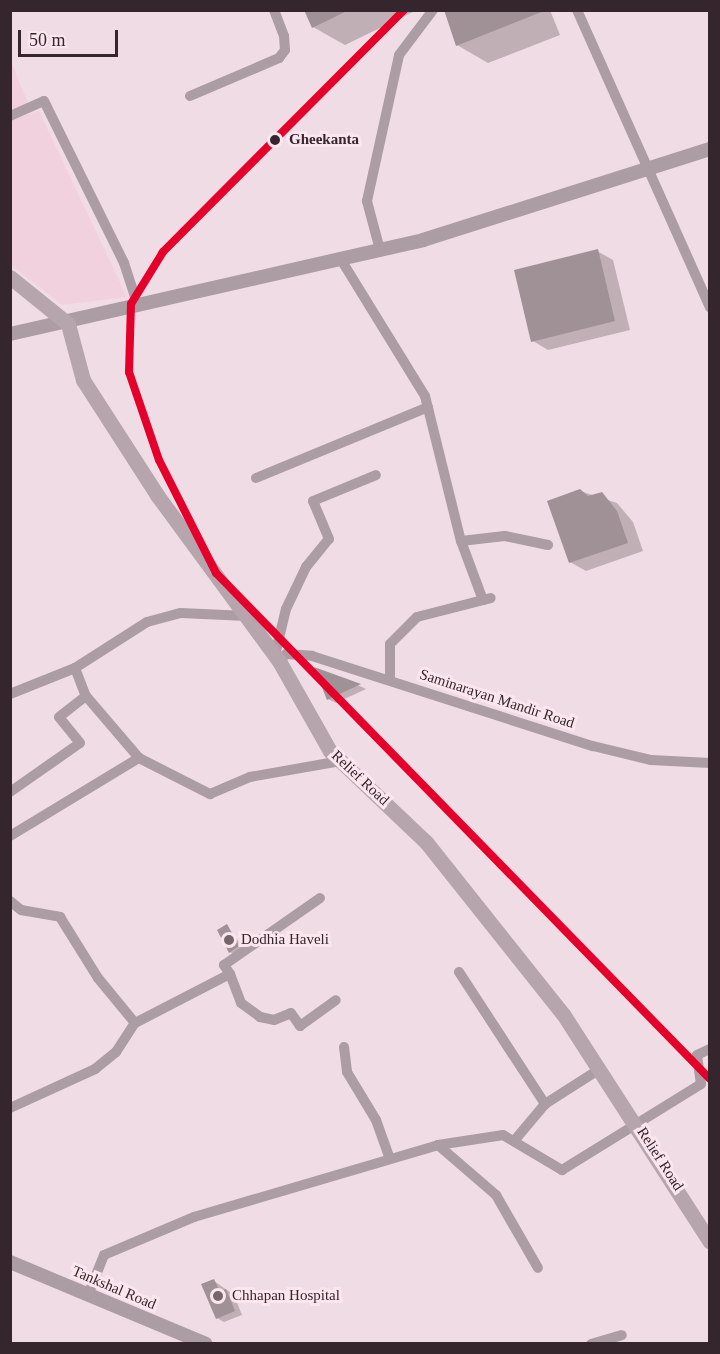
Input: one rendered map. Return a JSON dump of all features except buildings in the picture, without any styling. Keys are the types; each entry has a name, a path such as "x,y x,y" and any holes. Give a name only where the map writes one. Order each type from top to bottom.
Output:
{"main road":[{"path":"10,277 68,324"},
{"name":"Relief Road","path":"68,324 82,380 277,658 330,751 426,842 600,1069 638,1124 710,1242"}],"street":[{"path":"190,96 279,58 285,50 284,36 274,10"},
{"path":"380,250 367,201 399,55 433,10"},
{"path":"577,10 643,169 710,308"},
{"path":"10,116 44,101 124,263 138,306"},
{"path":"10,334 68,324 380,250 710,149"},
{"path":"340,258 428,408 461,541 487,599 417,617 390,644 390,680"},
{"path":"256,478 428,408"},
{"path":"277,658 286,609 306,567 329,539 313,501 376,475"},
{"path":"461,541 505,536 548,545"},
{"path":"10,694 75,668 147,622 181,613 247,616"},
{"name":"Saminarayan Mandir Road","path":"277,658 286,654 312,656 593,746 651,760 710,763"},
{"path":"75,668 86,696 139,758 210,794 250,777 341,761"},
{"path":"10,792 80,743 60,717 86,696"},
{"path":"10,836 139,758"},
{"path":"320,898 224,965 230,974 241,1003 260,1017 274,1020 291,1013 300,1026 336,1000"},
{"path":"10,901 21,910 60,917 98,978 135,1023"},
{"path":"459,972 545,1104"},
{"path":"10,1108 95,1069 116,1053 135,1023 230,974"},
{"path":"344,1047 347,1072 376,1120 390,1159"},
{"path":"88,1295 104,1256 194,1217 438,1145 503,1135 562,1170 701,1084 697,1055 710,1049"},
{"path":"514,1141 545,1104 600,1069"},
{"path":"438,1145 496,1195 538,1268"},
{"name":"Tankshal Road","path":"10,1262 206,1344"},
{"path":"591,1344 622,1335"}],"shaded area":[{"path":"10,59 30,108 10,114"},
{"path":"39,111 127,297 62,305 11,265 10,120"}],"transit line":[{"path":"404,10 163,252 131,304 129,372 159,460 216,573 710,1079"}],"place":[{"name":"Gheekanta","path":"275,140"},
{"name":"Dodhia Haveli","path":"229,940"},
{"name":"Chhapan Hospital","path":"218,1296"}]}
